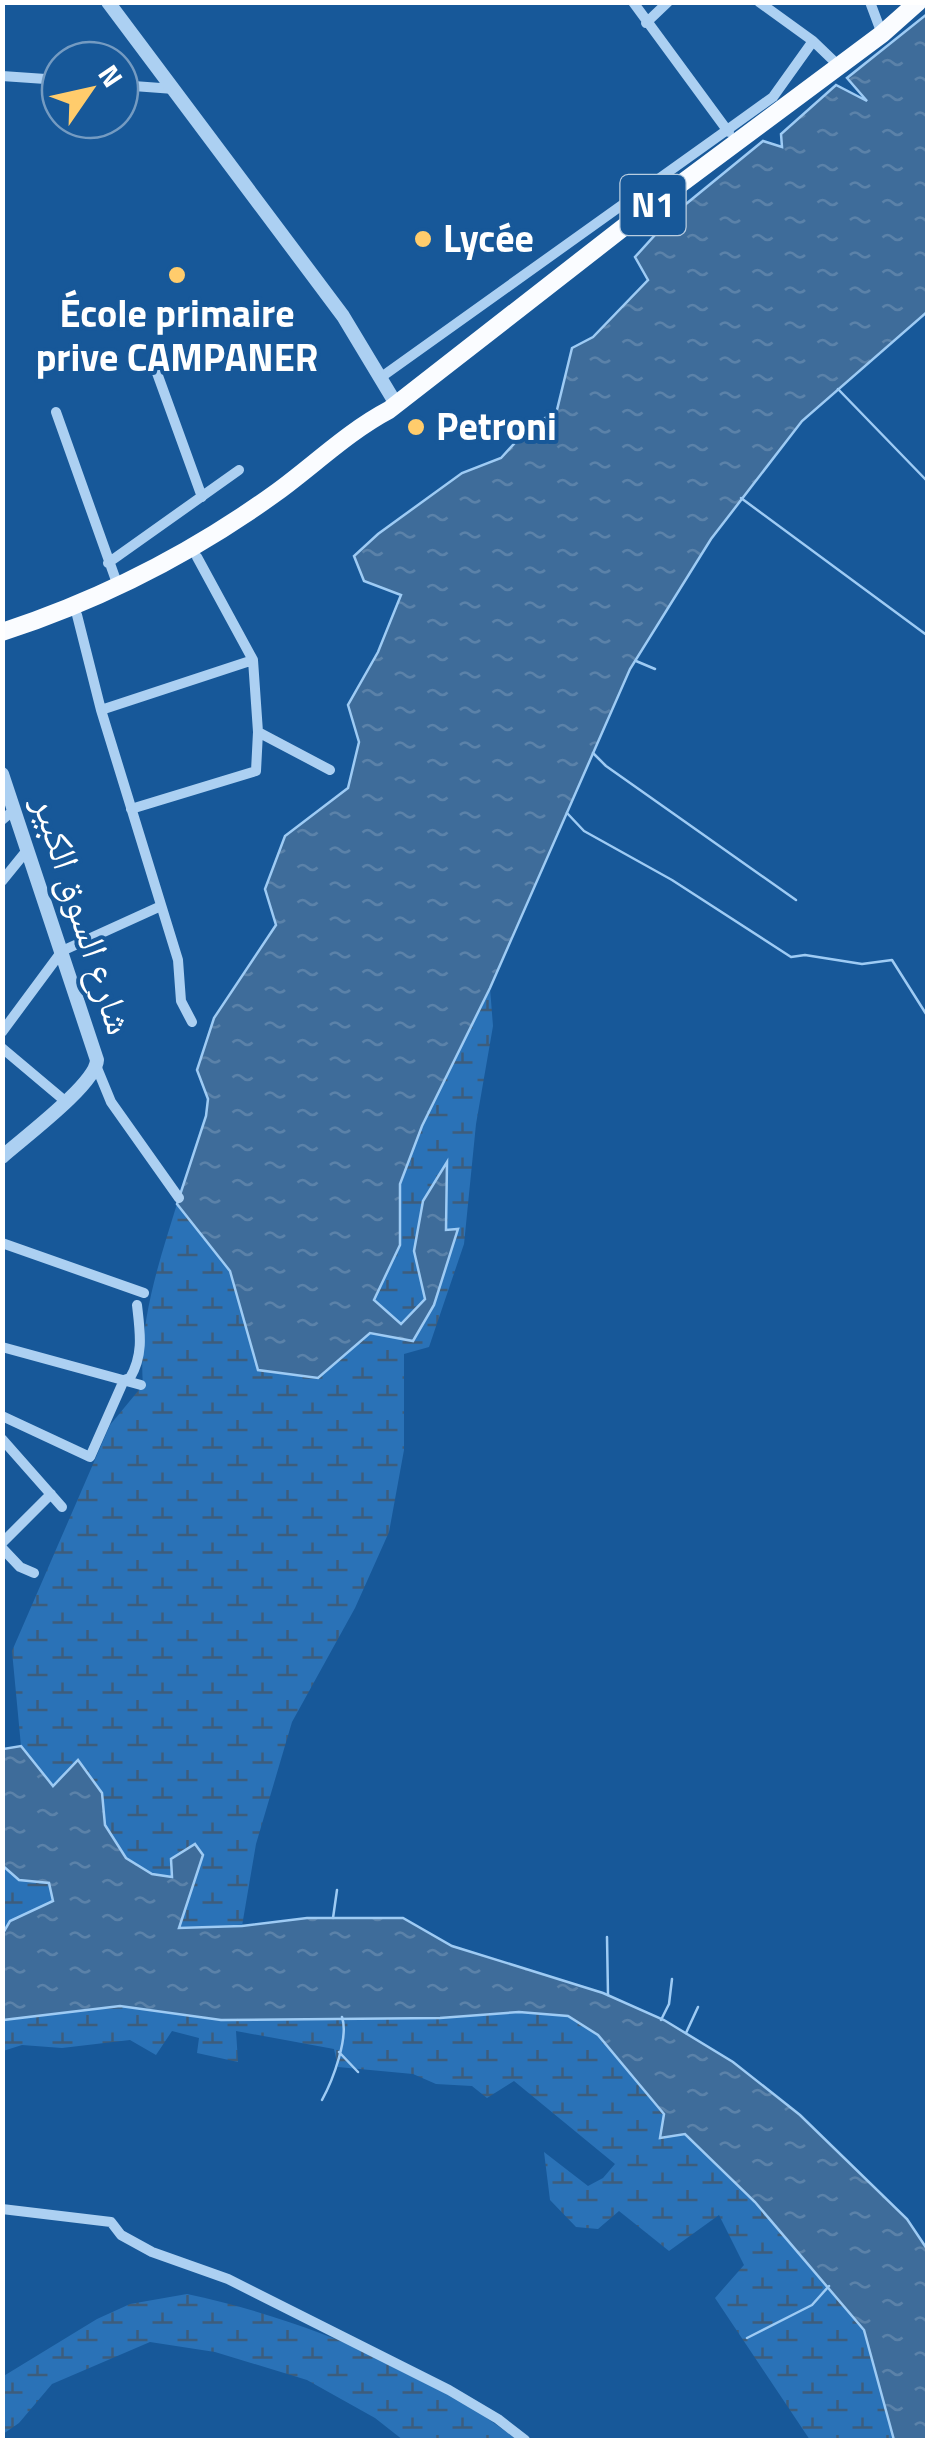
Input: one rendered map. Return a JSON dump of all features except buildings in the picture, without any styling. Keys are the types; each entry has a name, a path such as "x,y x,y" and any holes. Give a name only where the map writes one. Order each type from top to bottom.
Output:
{"highway":[{"name":"N1","path":"2,632 118,586 210,538 277,492 370,420 393,407 732,136 839,66 918,2"},
{"name":"N1","path":"2,646 77,615 197,556 281,500 378,424 393,407"}],"street":[{"path":"108,2 342,316 393,407"},
{"path":"633,2 732,136"},
{"path":"646,23 668,2"},
{"path":"759,2 813,41 839,66"},
{"path":"870,2 882,34"},
{"path":"380,378 732,136 774,97 813,41"},
{"path":"2,76 40,79"},
{"path":"140,86 174,89"},
{"path":"153,362 202,497"},
{"path":"56,412 118,586"},
{"path":"108,563 239,470"},
{"path":"131,809 256,771 258,732 252,660 197,556"},
{"path":"77,615 101,710 178,960 182,1000 192,1022"},
{"path":"101,710 252,660"},
{"path":"258,732 330,770"},
{"name":"شارع السوق الكبير","path":"2,774 94,1048 97,1068 2,1157"},
{"path":"2,820 15,808"},
{"path":"2,880 28,849"},
{"path":"2,1032 62,951 162,906"},
{"path":"2,1048 66,1100"},
{"path":"97,1068 111,1102 179,1198"},
{"path":"2,1243 144,1293"},
{"path":"2,1416 90,1457 124,1380 130,1378 138,1364 141,1347 137,1306"},
{"path":"2,1347 141,1385"},
{"path":"2,1438 62,1507"},
{"path":"34,1574 20,1567 2,1545 51,1494"},
{"path":"2,1569 13,1559"},
{"path":"2,2208 111,2222 122,2235 152,2252 228,2279 448,2390 525,2440"}],"green space":[{"path":"490,988 493,1026 476,1124 464,1244 429,1347 404,1354 404,1450 389,1532 355,1608 292,1722 256,1844 242,1926 178,1928 203,1855 172,1877 152,1874 126,1858 105,1825 102,1793 78,1761 53,1786 21,1746 12,1651 110,1425 143,1385 147,1316 177,1204 230,1271 258,1370 318,1378 370,1333 413,1340 457,1230 446,1231 447,1164 414,1250 425,1299 402,1325 374,1300 400,1245 400,1184 422,1126"},
{"path":"3,1840 19,1880 49,1883 53,1902 10,1921 3,1933"},
{"path":"120,2006 221,2020 440,2018 519,2012 568,2016 598,2035 664,2114 660,2137 685,2134 755,2202 864,2330 894,2440 810,2440 715,2298 744,2265 719,2215 669,2251 619,2211 598,2229 576,2227 550,2200 544,2152 588,2186 603,2178 615,2164 514,2081 487,2098 472,2086 436,2084 413,2074 338,2067 334,2049 236,2031 238,2062 197,2053 199,2038 172,2031 156,2055 130,2040 62,2048 22,2045 3,2051 5,2019"},
{"path":"187,2294 273,2317 360,2349 443,2390 517,2440 403,2440 375,2418 307,2380 215,2352 150,2342 52,2384 19,2423 3,2434 2,2377 97,2319 130,2304"}],"water":[{"path":"927,14 927,312 802,421 711,539 630,669 490,988 422,1126 400,1184 400,1245 374,1300 401,1324 425,1299 414,1251 423,1201 447,1162 446,1230 458,1229 434,1305 413,1341 370,1333 318,1378 258,1370 230,1271 177,1204 206,1116 208,1099 197,1070 214,1018 276,925 265,889 285,836 348,788 359,742 348,705 378,652 401,595 364,581 354,556 462,473 501,458 534,422 556,414 572,348 593,337 648,280 635,257 675,213 763,141 782,147 781,134 836,85 867,101 847,78"},
{"path":"21,1746 53,1786 78,1760 102,1793 105,1825 126,1858 152,1874 172,1877 171,1859 195,1844 203,1855 179,1928 307,1918 403,1918 452,1946 603,1993 664,2020 733,2062 800,2115 907,2219 927,2249 927,2440 894,2440 864,2330 755,2202 685,2134 660,2138 664,2114 598,2035 568,2016 519,2012 440,2018 221,2020 120,2006 3,2020 3,1933 10,1921 53,1901 49,1883 19,1880 3,1866 3,1749"}],"waterway":[{"path":"838,389 928,482"},
{"path":"741,498 928,636"},
{"path":"636,661 655,669"},
{"path":"593,753 796,900"},
{"path":"567,813 584,831 672,880 791,957 805,955 862,964 892,960 928,1017"},
{"path":"333,1918 337,1890"},
{"path":"607,1937 608,1995"},
{"path":"661,2020 669,2004 672,1979"},
{"path":"686,2033 698,2007"},
{"path":"322,2100 342,2047 342,2017"},
{"path":"339,2052 358,2072"},
{"path":"747,2338 812,2305 829,2286"}],"place":[{"name":"Lycée","path":"423,239"},
{"name":"École primaire prive CAMPANER","path":"177,275"},
{"name":"Petroni","path":"416,427"}]}
